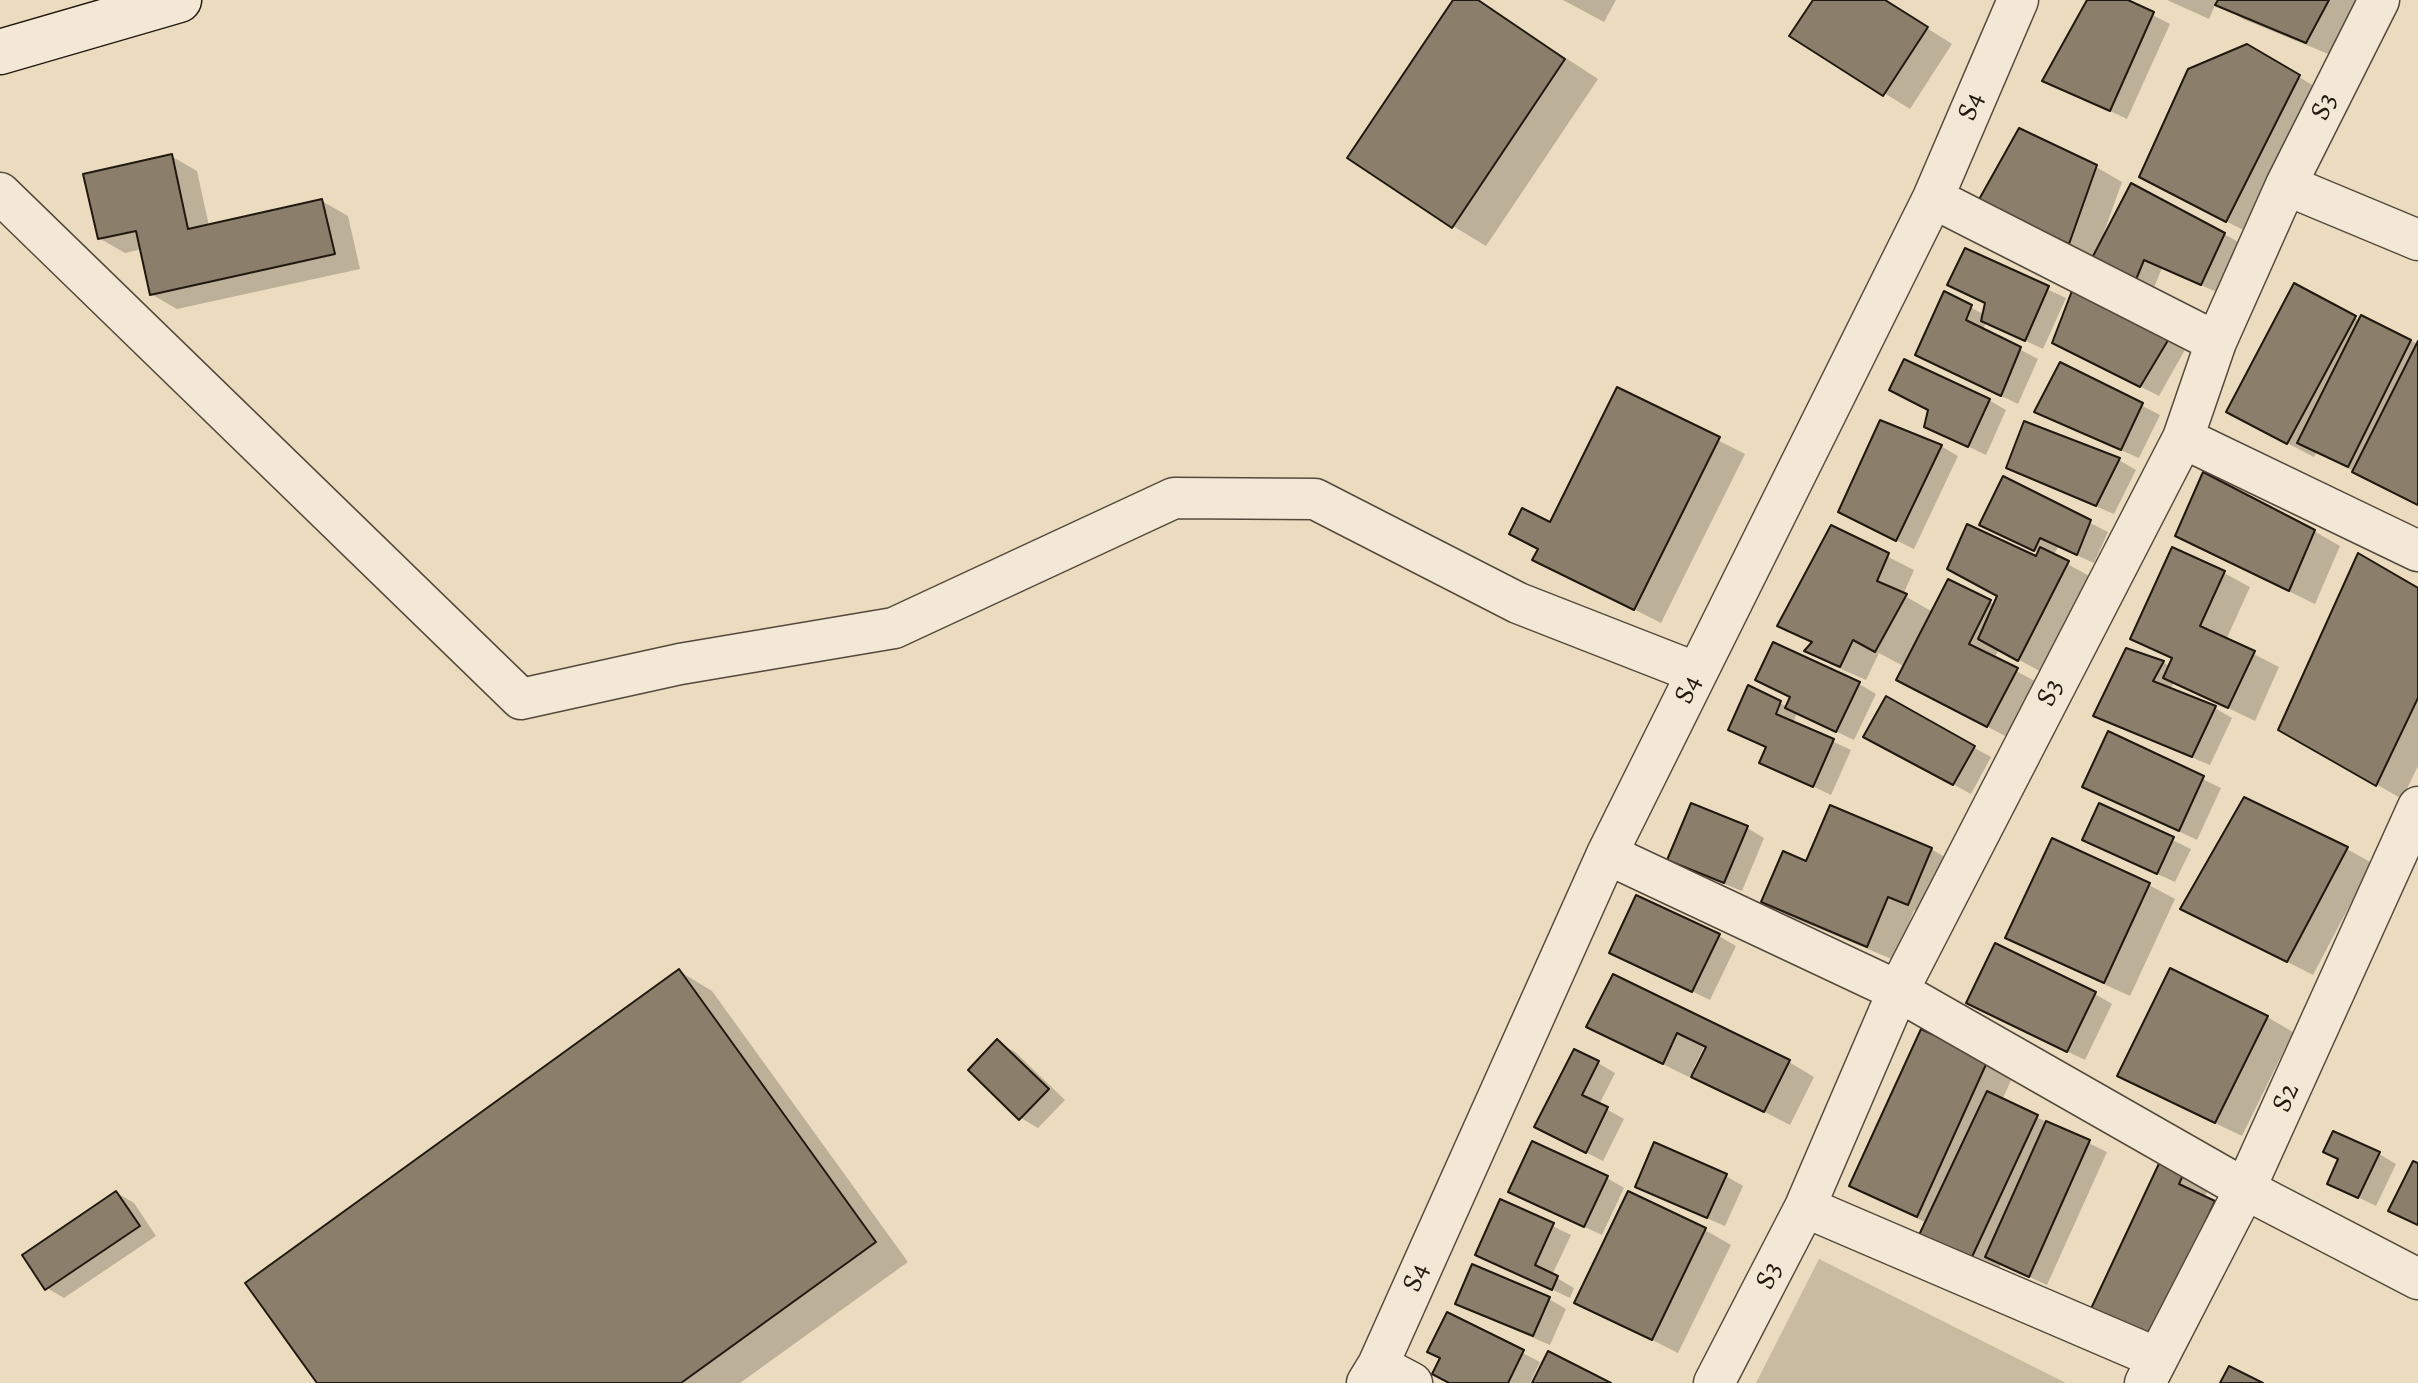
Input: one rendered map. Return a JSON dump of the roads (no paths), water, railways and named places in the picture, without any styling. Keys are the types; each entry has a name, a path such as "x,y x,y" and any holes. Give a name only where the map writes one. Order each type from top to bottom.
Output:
{"main road":[{"path":"0,52 179,0"}],"street":[{"name":"S4","path":"1386,1377 1607,854 1933,198 2018,0"},
{"name":"S3","path":"1714,1383 1805,1207 1898,991 2183,438 2216,342 2286,185 2379,0"},
{"path":"2286,185 2418,240"},
{"path":"0,193 521,699 680,664 894,628 1174,498 1315,499 1518,603 1697,673"},
{"path":"1933,198 2216,342"},
{"path":"2183,438 2418,551"},
{"name":"S2","path":"2151,1371 2245,1189 2418,807"},
{"path":"1607,854 1898,991 2245,1189 2418,1279"},
{"path":"1805,1207 2151,1371"}]}
